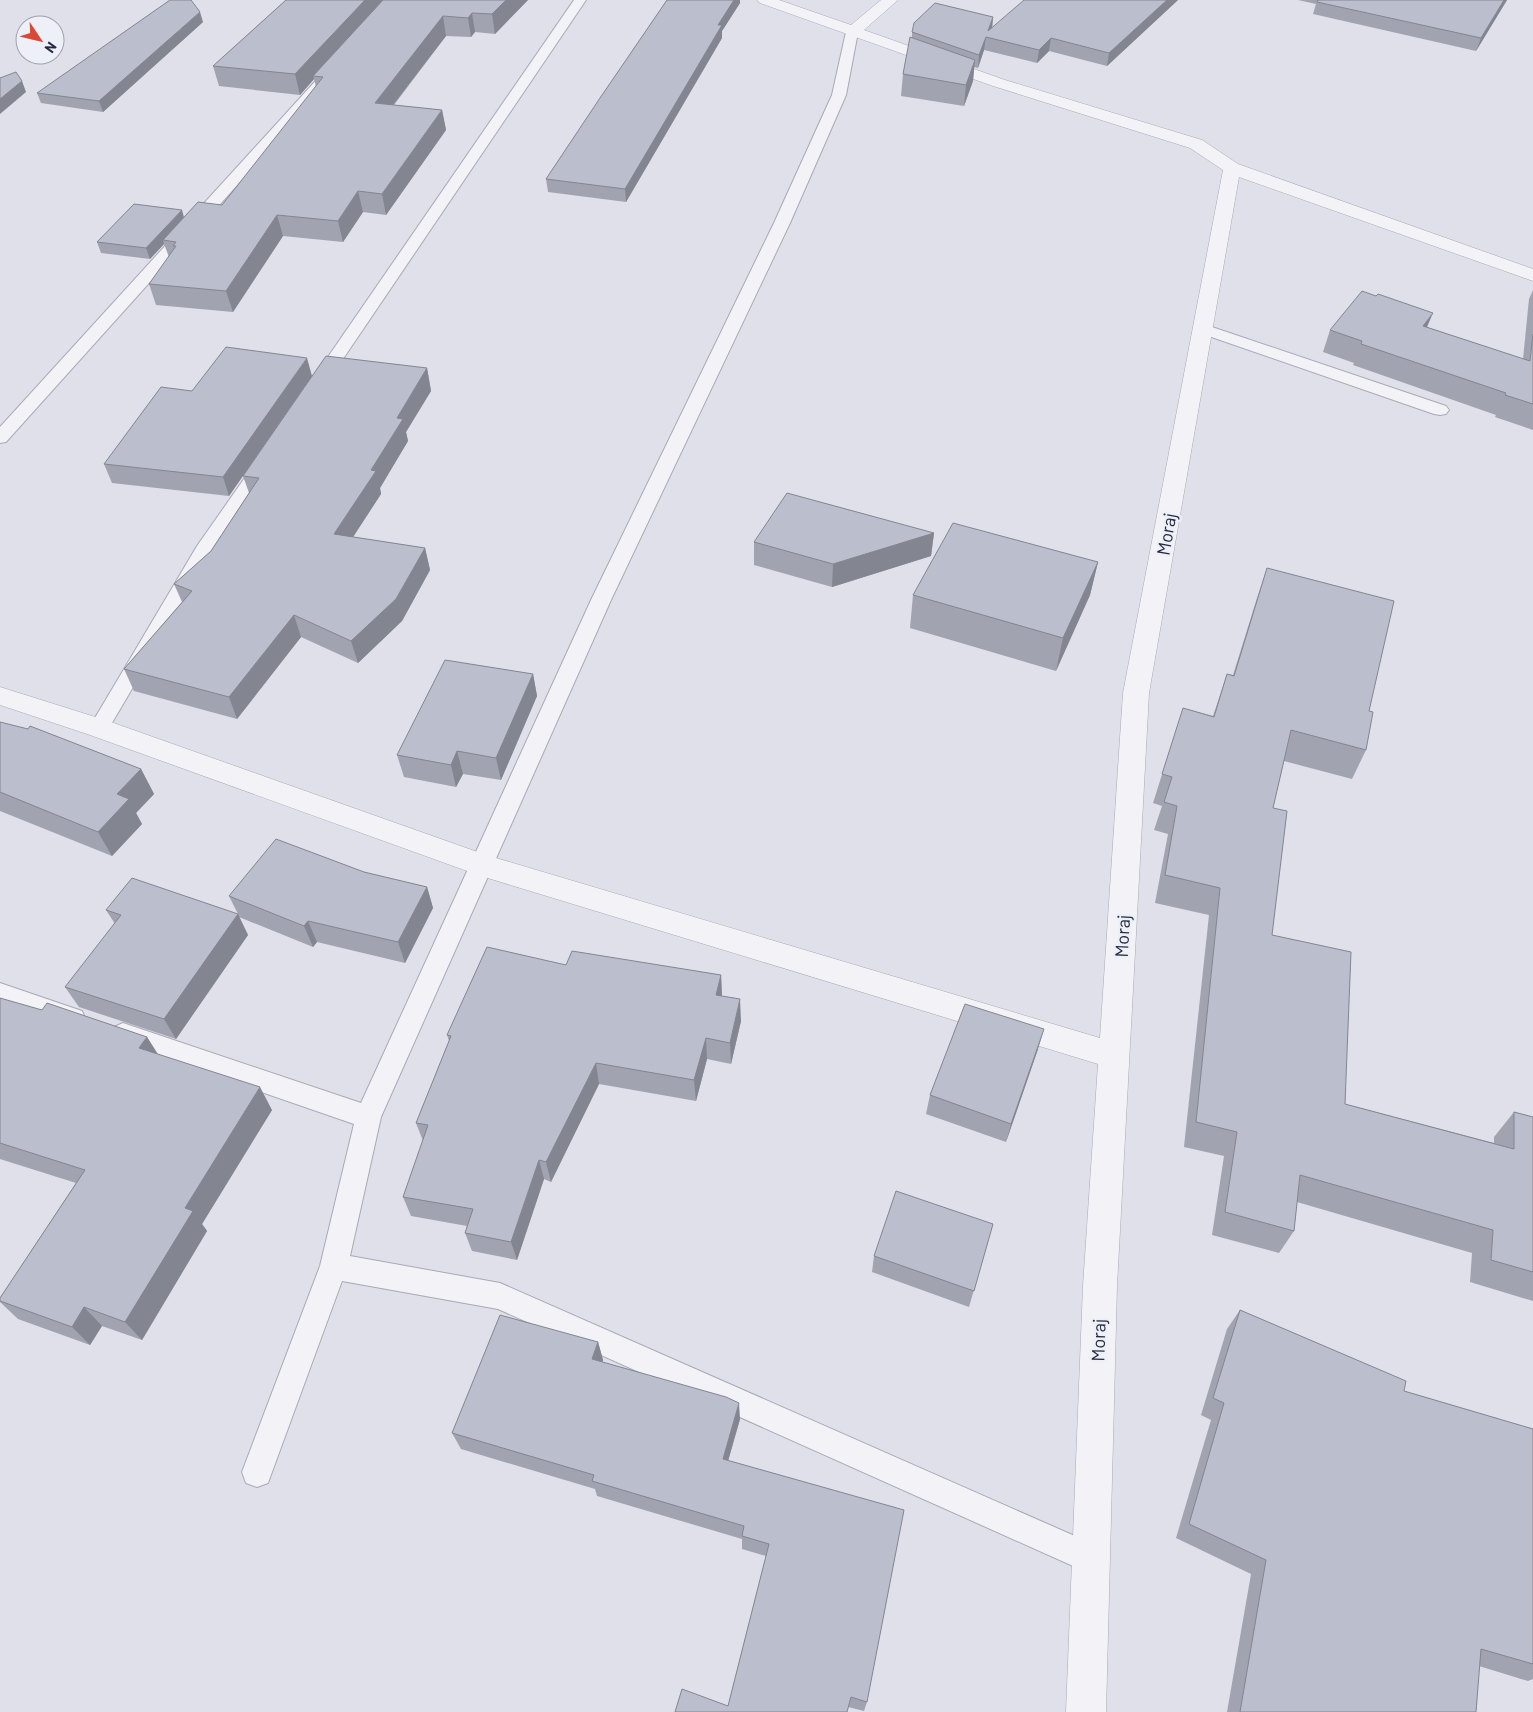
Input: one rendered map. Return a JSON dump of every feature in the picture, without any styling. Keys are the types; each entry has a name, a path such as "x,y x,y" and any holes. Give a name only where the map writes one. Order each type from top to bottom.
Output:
{"street":[{"path":"765,0 999,83 1196,144 1232,168 1533,275"},
{"path":"852,32 890,0"},
{"name":"Moraj","path":"1086,1712 1100,1286 1136,693 1232,168"},
{"path":"0,696 99,728 481,865 1115,1056"}],"lane":[{"path":"310,395 580,0"},
{"path":"257,1472 334,1266 368,1117 601,600 790,205 839,96 852,32"},
{"path":"0,438 336,66"},
{"path":"1203,328 1440,410"},
{"path":"99,728 204,550 271,452"},
{"path":"0,993 368,1117"},
{"path":"334,1266 500,1296 1091,1559"}],"building":[{"path":"170,0 191,0 200,12 99,101 37,93"},
{"path":"286,0 365,0 295,74 213,66"},
{"path":"383,0 506,0 492,14 472,13 468,18 443,16 375,103 442,110 382,194 358,191 338,221 277,215 226,291 149,284 176,246 173,246 176,242 163,240 198,202 222,205 323,77 313,76"},
{"path":"667,0 734,0 718,25 722,25 625,189 546,179 600,98"},
{"path":"1024,0 1167,0 1109,53 1051,38 1039,50 986,37 979,55 912,32 914,23 935,3 993,17 988,31"},
{"path":"1318,0 1504,0 1481,38 1317,2"},
{"path":"910,37 975,60 966,85 903,74"},
{"path":"16,72 22,81 0,99 0,78"},
{"path":"134,204 182,210 146,248 97,242"},
{"path":"1362,291 1376,296 1378,294 1433,313 1423,326 1530,361 1533,334 1533,404 1361,344 1362,341 1330,330"},
{"path":"226,347 307,358 223,477 104,464 161,387 192,391"},
{"path":"326,356 427,368 397,418 403,419 371,470 376,471 334,534 425,548 396,599 351,641 294,615 229,697 124,669 192,591 174,584 211,551 259,478 243,476"},
{"path":"787,493 934,533 833,564 754,542"},
{"path":"953,523 1098,562 1063,638 913,595"},
{"path":"1267,568 1394,601 1369,711 1373,712 1366,750 1291,730 1273,808 1287,811 1272,935 1351,952 1345,1104 1514,1149 1514,1112 1533,1117 1533,1272 1491,1260 1493,1230 1300,1175 1294,1231 1225,1212 1237,1132 1196,1122 1220,888 1165,875 1177,806 1164,802 1172,777 1162,774 1183,708 1214,717 1227,674 1234,676"},
{"path":"445,660 533,674 496,758 457,751 451,765 397,755"},
{"path":"0,722 28,729 30,726 141,769 117,794 129,799 98,832 0,792"},
{"path":"276,839 364,872 427,887 398,942 308,921 304,926 229,896"},
{"path":"132,878 238,914 164,1019 65,987 121,915 106,910"},
{"path":"487,947 566,965 572,951 721,975 716,995 740,999 730,1043 706,1038 694,1080 596,1063 546,1162 539,1160 511,1242 465,1233 473,1209 403,1197 428,1125 416,1123 451,1036 447,1035"},
{"path":"0,998 42,1010 47,1003 147,1037 139,1048 260,1087 185,1208 193,1211 125,1322 84,1307 72,1327 0,1301 0,1298 85,1170 0,1143"},
{"path":"965,1004 1044,1029 1011,1124 930,1095"},
{"path":"896,1191 993,1224 974,1291 874,1256"},
{"path":"1240,1310 1406,1381 1404,1391 1533,1429 1533,1664 1481,1649 1476,1712 1240,1712 1266,1560 1189,1524 1224,1403 1213,1398"},
{"path":"500,1315 598,1342 592,1359 726,1397 739,1403 723,1459 904,1510 867,1702 851,1697 847,1712 675,1712 682,1689 728,1706 769,1544 742,1536 744,1526 592,1481 594,1475 452,1433"}]}
